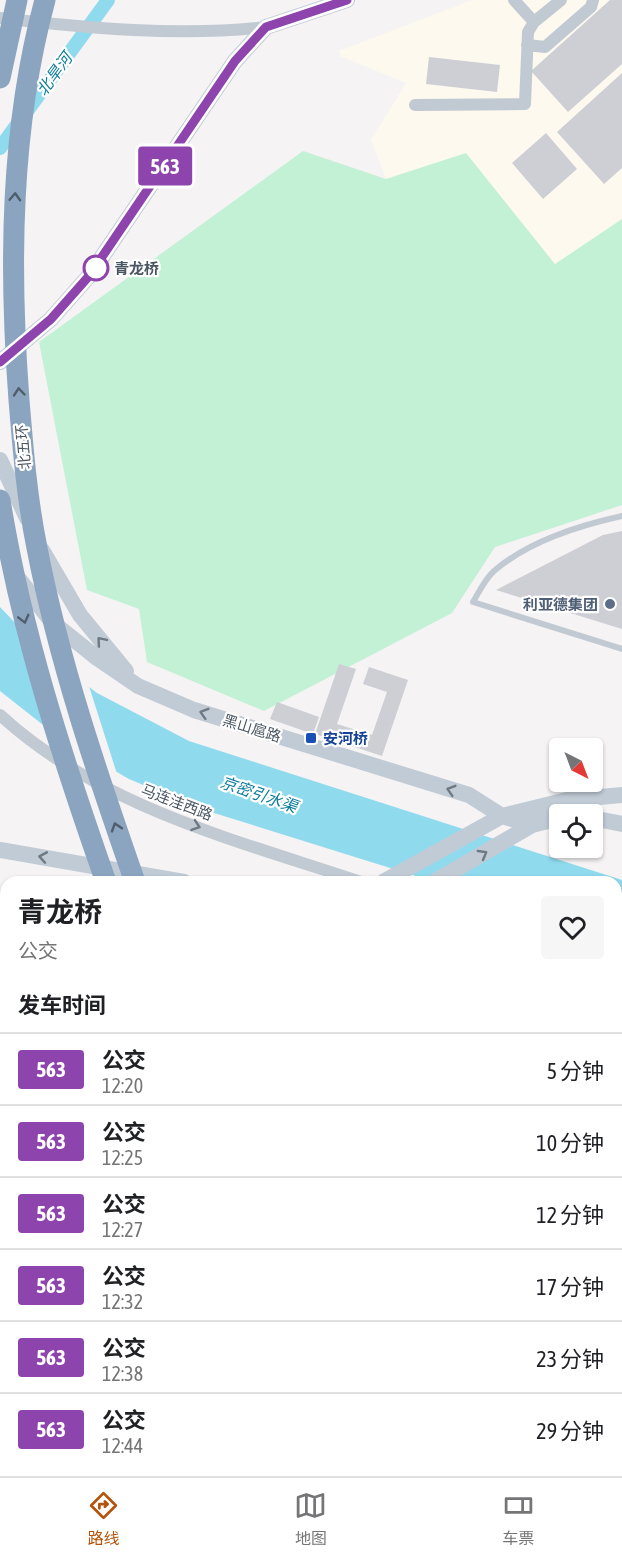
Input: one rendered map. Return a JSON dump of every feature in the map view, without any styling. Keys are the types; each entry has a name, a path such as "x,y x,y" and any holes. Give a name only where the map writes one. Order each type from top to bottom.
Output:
{"highway":[{"path":"0,78 17,0"},
{"name":"北五环","path":"45,3 32,57 14,198 15,358 22,444 37,548 51,608 82,723 135,876"},
{"path":"0,500 23,616 46,700 104,876"}],"street":[{"path":"0,18 72,27 214,32 266,27 348,0"},
{"path":"514,0 534,22"},
{"path":"415,105 525,104 528,32 534,22 561,0"},
{"path":"527,45 545,47 591,7 593,0"},
{"path":"0,362 51,319 89,276 235,61 266,27"},
{"path":"0,459 58,581 80,615 138,686"},
{"name":"黑山扈路","path":"0,554 52,622 97,658 138,686 194,710 470,795 502,816 532,825"},
{"name":"马连洼西路","path":"0,716 56,758 116,795 176,819 343,876"},
{"path":"393,876 502,816 567,800 622,795"},
{"path":"603,820 622,824"},
{"path":"444,876 532,825 549,821"},
{"path":"0,850 122,876"}],"lane":[{"path":"622,516 593,522 525,549 492,573 473,602 622,649"}],"shaded area":[{"path":"472,0 622,0 622,219 555,265 466,153 386,179 371,140 406,83 340,56 339,51"}],"green space":[{"path":"303,151 386,179 466,153 555,264 622,219 622,505 495,547 452,613 264,711 147,662 139,609 87,590 39,342"}],"water":[{"name":"京密引水渠","path":"0,607 42,651 97,693 189,741 610,876 416,876 198,808 129,779 66,743 0,691"}],"pier":[{"path":"19,623 44,649 88,683 118,777 65,746"}],"building":[{"path":"610,0 622,0 622,64 568,112 531,71"},
{"path":"429,57 500,65 497,92 426,84"},
{"path":"622,73 622,168 604,184 557,132"},
{"path":"546,133 577,169 543,199 512,163"},
{"path":"622,531 622,629 496,590 603,535"},
{"path":"339,664 356,669 337,724 372,735 387,692 363,684 369,667 408,680 382,756 315,734"},
{"path":"277,702 319,717 313,734 270,719"}],"waterway":[{"name":"北旱河","path":"0,148 108,0"}],"bus line":[{"name":"563","path":"0,362 51,319 89,276 114,243 235,61 266,27 347,0"}],"place":[{"name":"青龙桥","path":"96,268"},
{"name":"利亚德集团","path":"610,604"},
{"name":"安河桥","path":"311,738"}]}
